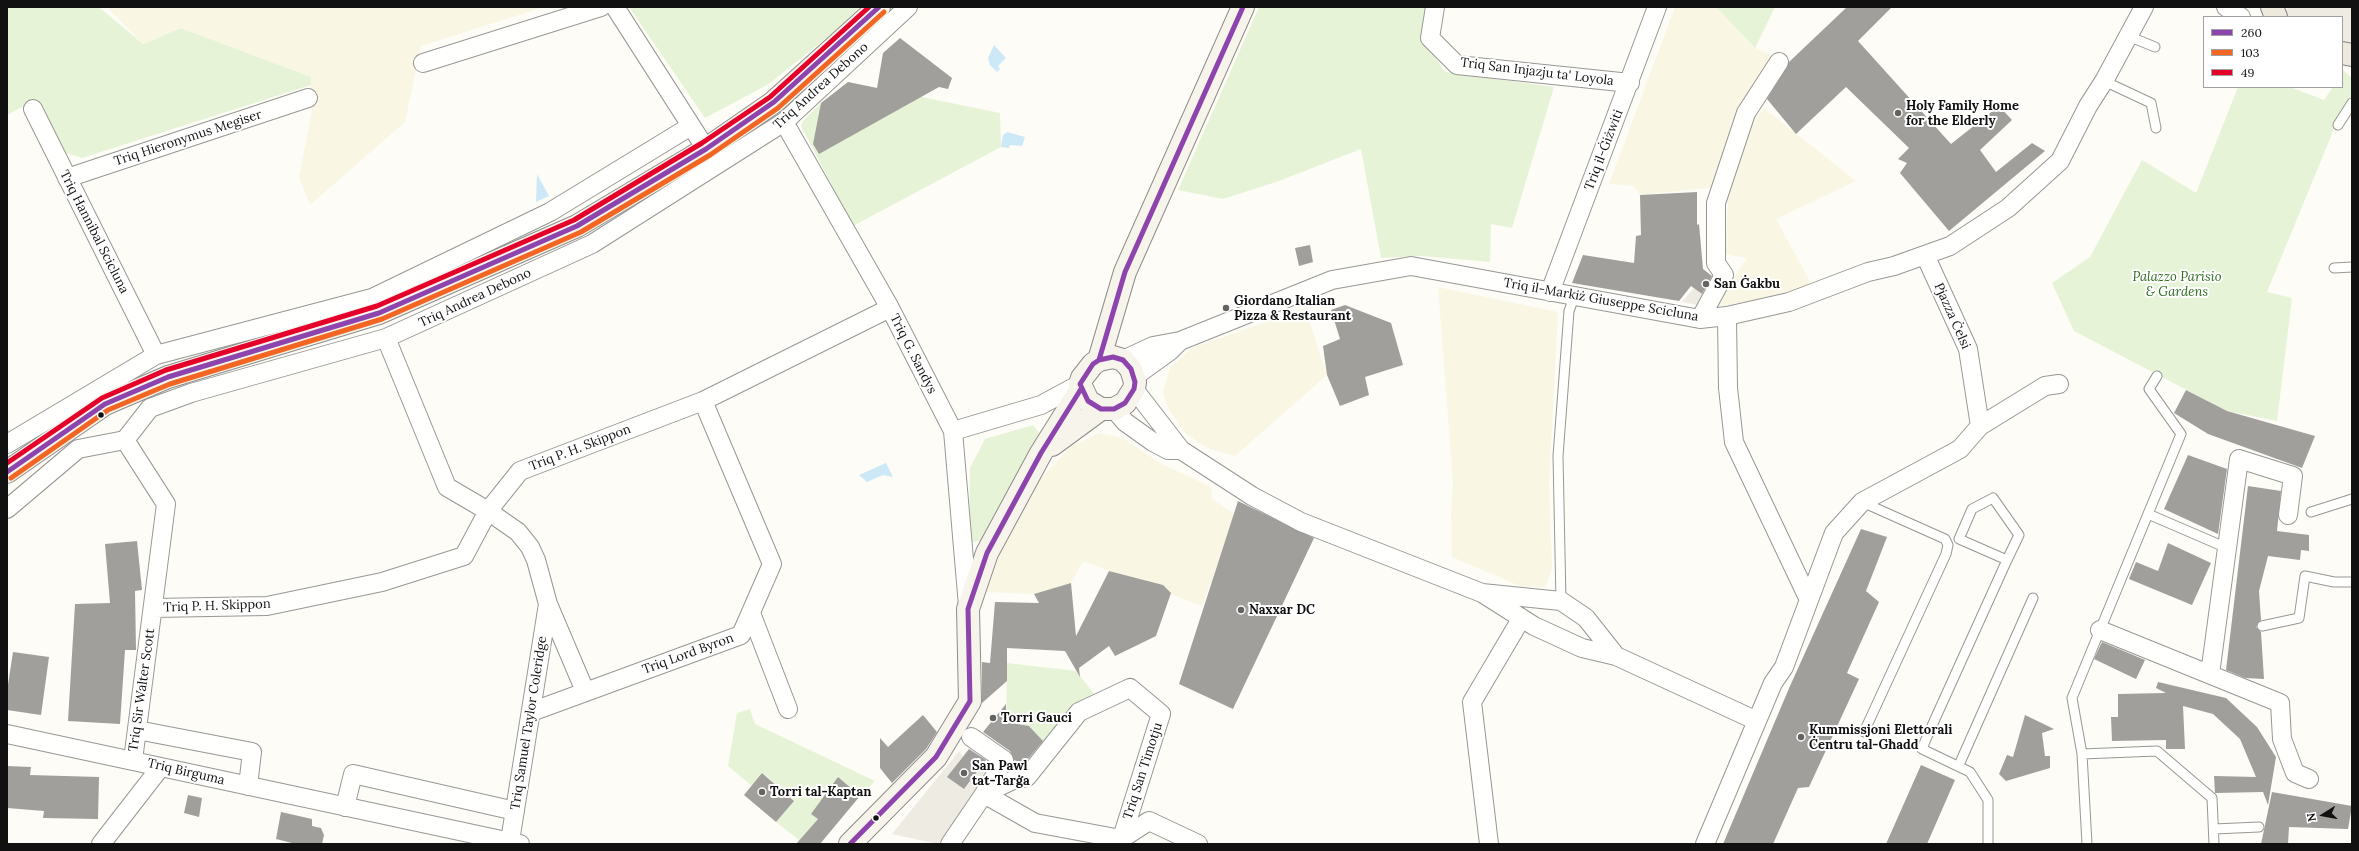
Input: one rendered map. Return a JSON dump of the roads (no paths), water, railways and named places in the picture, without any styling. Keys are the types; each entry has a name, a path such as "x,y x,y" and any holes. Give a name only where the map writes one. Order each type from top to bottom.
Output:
{"main road":[{"name":"Triq Andrea Debono","path":"7,472 105,404 168,377 379,313 577,226 706,149 774,102 879,7"},
{"path":"1042,453 1107,409 1125,404 1114,307 1125,272 1243,7"},
{"path":"854,843 936,757 970,701 968,608 987,553 1081,386 1087,370 1121,369"},
{"path":"1081,386 1088,401 1107,409"}],"street":[{"path":"423,63 601,7"},
{"path":"615,7 706,149"},
{"name":"Triq Andrea Debono","path":"125,440 150,408 191,393 386,338 592,244 784,122 908,7"},
{"name":"Triq San Injazju ta' Loyola","path":"1435,7 1430,38 1457,65 1630,83"},
{"name":"Triq il-Ġiżwiti","path":"1550,292 1630,83 1657,7"},
{"name":"Triq il-Markiż Giuseppe Scicluna","path":"1121,369 1164,342 1180,341 1332,280 1411,266 1700,319 1726,316 1789,302 1868,272 1894,266 1950,246 2014,213 2060,161 2088,106 2104,81 2144,7"},
{"path":"2226,7 2240,16"},
{"path":"1700,319 1724,275 1716,263 1716,203 1746,113 1779,62"},
{"name":"Triq Hieronymus Megiser","path":"67,178 308,98"},
{"name":"Triq Hannibal Scicluna","path":"33,109 156,355"},
{"name":"Triq G. Sandys","path":"784,122 890,308 953,431 968,608"},
{"path":"7,444 156,355 372,298 550,212 691,126"},
{"name":"Pjazza Ċelsi","path":"1925,255 1968,349 1980,426"},
{"name":"Triq P. H. Skippon","path":"154,608 266,606 382,582 464,556 488,511 520,471 703,401 890,308"},
{"path":"1726,316 1728,388 1734,442 1808,600"},
{"name":"Triq Samuel Taylor Coleridge","path":"386,338 447,487 488,511 518,532 530,547 536,560 548,604 585,691"},
{"path":"1121,369 1181,450 1252,496 1301,522 1482,593 1521,619 1582,648 1616,656 1758,722"},
{"path":"1705,844 1758,722 1773,683 1784,667 1834,533 1862,502 1960,449 1980,426 2045,386 2059,384"},
{"path":"953,431 1041,405 1081,386"},
{"name":"Triq Lord Byron","path":"531,712 741,635 772,564 703,401"},
{"path":"1107,409 1153,442 1168,450 1181,450"},
{"path":"7,510 78,449 125,440"},
{"name":"Triq Sir Walter Scott","path":"125,440 166,504 154,608 133,760"},
{"path":"2210,674 2239,459 2293,476 2288,515"},
{"path":"1482,593 1561,601 1586,618 1616,656"},
{"name":"Triq Samuel Taylor Coleridge","path":"515,842 515,811 548,604"},
{"path":"751,613 788,709"},
{"path":"1489,844 1472,702 1521,619"},
{"path":"2100,630 2280,703 2282,739 2295,774 2309,779"},
{"name":"Triq San Timotju","path":"984,794 1014,780 1026,777 1079,712 1130,688 1161,714 1120,841"},
{"path":"137,730 252,752 248,786"},
{"name":"Triq Birguma","path":"7,734 133,760 160,768 515,842"},
{"path":"950,844 984,794 1004,760 971,737"},
{"path":"101,844 160,768"},
{"path":"345,807 353,774 515,811"},
{"path":"984,794 1035,824 1120,841 1149,821 1198,844"}],"lane":[{"path":"2128,36 2155,47"},
{"path":"2104,81 2151,102 2156,128"},
{"path":"2338,125 2352,103"},
{"path":"2334,268 2352,267"},
{"path":"1561,601 1558,456 1569,311 1575,295"},
{"path":"2087,844 2082,754 2072,698 2181,434 2150,389 2157,376"},
{"path":"1988,844 1988,800 1970,772 1922,749 2007,560 2018,535 1993,498 1972,509 1959,539 2007,560"},
{"path":"2311,512 2352,499"},
{"path":"1862,502 1945,539 1948,545 1946,554 1864,732"},
{"path":"2148,514 2227,548"},
{"path":"2262,626 2299,618 2305,576 2334,582 2352,582"},
{"path":"1959,766 2033,598"},
{"path":"2082,754 2157,751 2212,798 2214,844"},
{"path":"2214,828 2259,827"}],"water":[{"path":"994,45 1006,58 998,66 1000,69 997,72 990,65 988,58"},
{"path":"1007,132 1025,137 1022,146 1010,145 1009,148 1001,147 1003,135"},
{"path":"537,174 549,196 536,202"},
{"path":"886,463 893,477 883,475 867,482 859,475"}],"place":[{"name":"Holy Family Home for the Elderly","path":"1898,113"},
{"name":"San Ġakbu","path":"1706,284"},
{"name":"Giordano Italian Pizza & Restaurant","path":"1226,308"},
{"name":"Naxxar DC","path":"1241,610"},
{"name":"Torri Gauci","path":"993,718"},
{"name":"Kummissjoni Elettorali Ċentru tal-Għadd","path":"1801,737"},
{"name":"San Pawl tat-Tarġa","path":"964,773"},
{"name":"Torri tal-Kaptan","path":"762,792"}],"park label":[{"name":"Palazzo Parisio & Gardens","path":"2177,284"}]}
